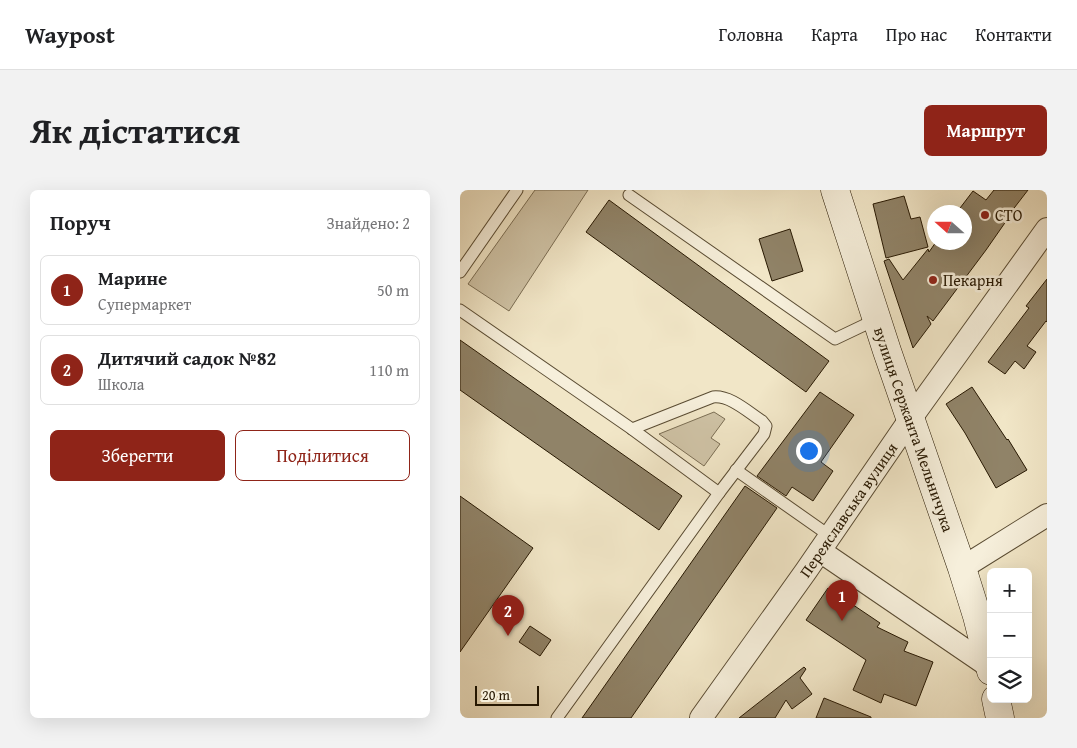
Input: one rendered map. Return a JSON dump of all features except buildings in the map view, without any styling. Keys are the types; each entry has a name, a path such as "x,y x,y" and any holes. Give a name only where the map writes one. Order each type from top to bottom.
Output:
{"street":[{"name":"вулиця Сержанта Мельничука","path":"835,190 962,568 987,658"},
{"name":"Переяславська вулиця","path":"701,718 825,544 911,418 1047,229"},
{"path":"962,568 1047,515"},
{"path":"825,544 987,667"},
{"path":"997,703 1000,718"}],"lane":[{"path":"460,272 517,190"},
{"path":"628,195 835,339 877,319"},
{"path":"460,310 720,492"},
{"path":"557,718 764,434 766,426 762,420 727,398 713,397 632,429"},
{"path":"736,470 825,544"}],"shaded area":[{"path":"535,190 588,190 509,311 468,284"},
{"path":"714,412 725,419 711,438 720,444 704,466 659,434"}],"place":[{"name":"СТО","path":"985,215"},
{"name":"Пекарня","path":"933,280"},
{"name":"Марине","path":"842,621"},
{"name":"Дитячий садок №82","path":"508,636"}]}
